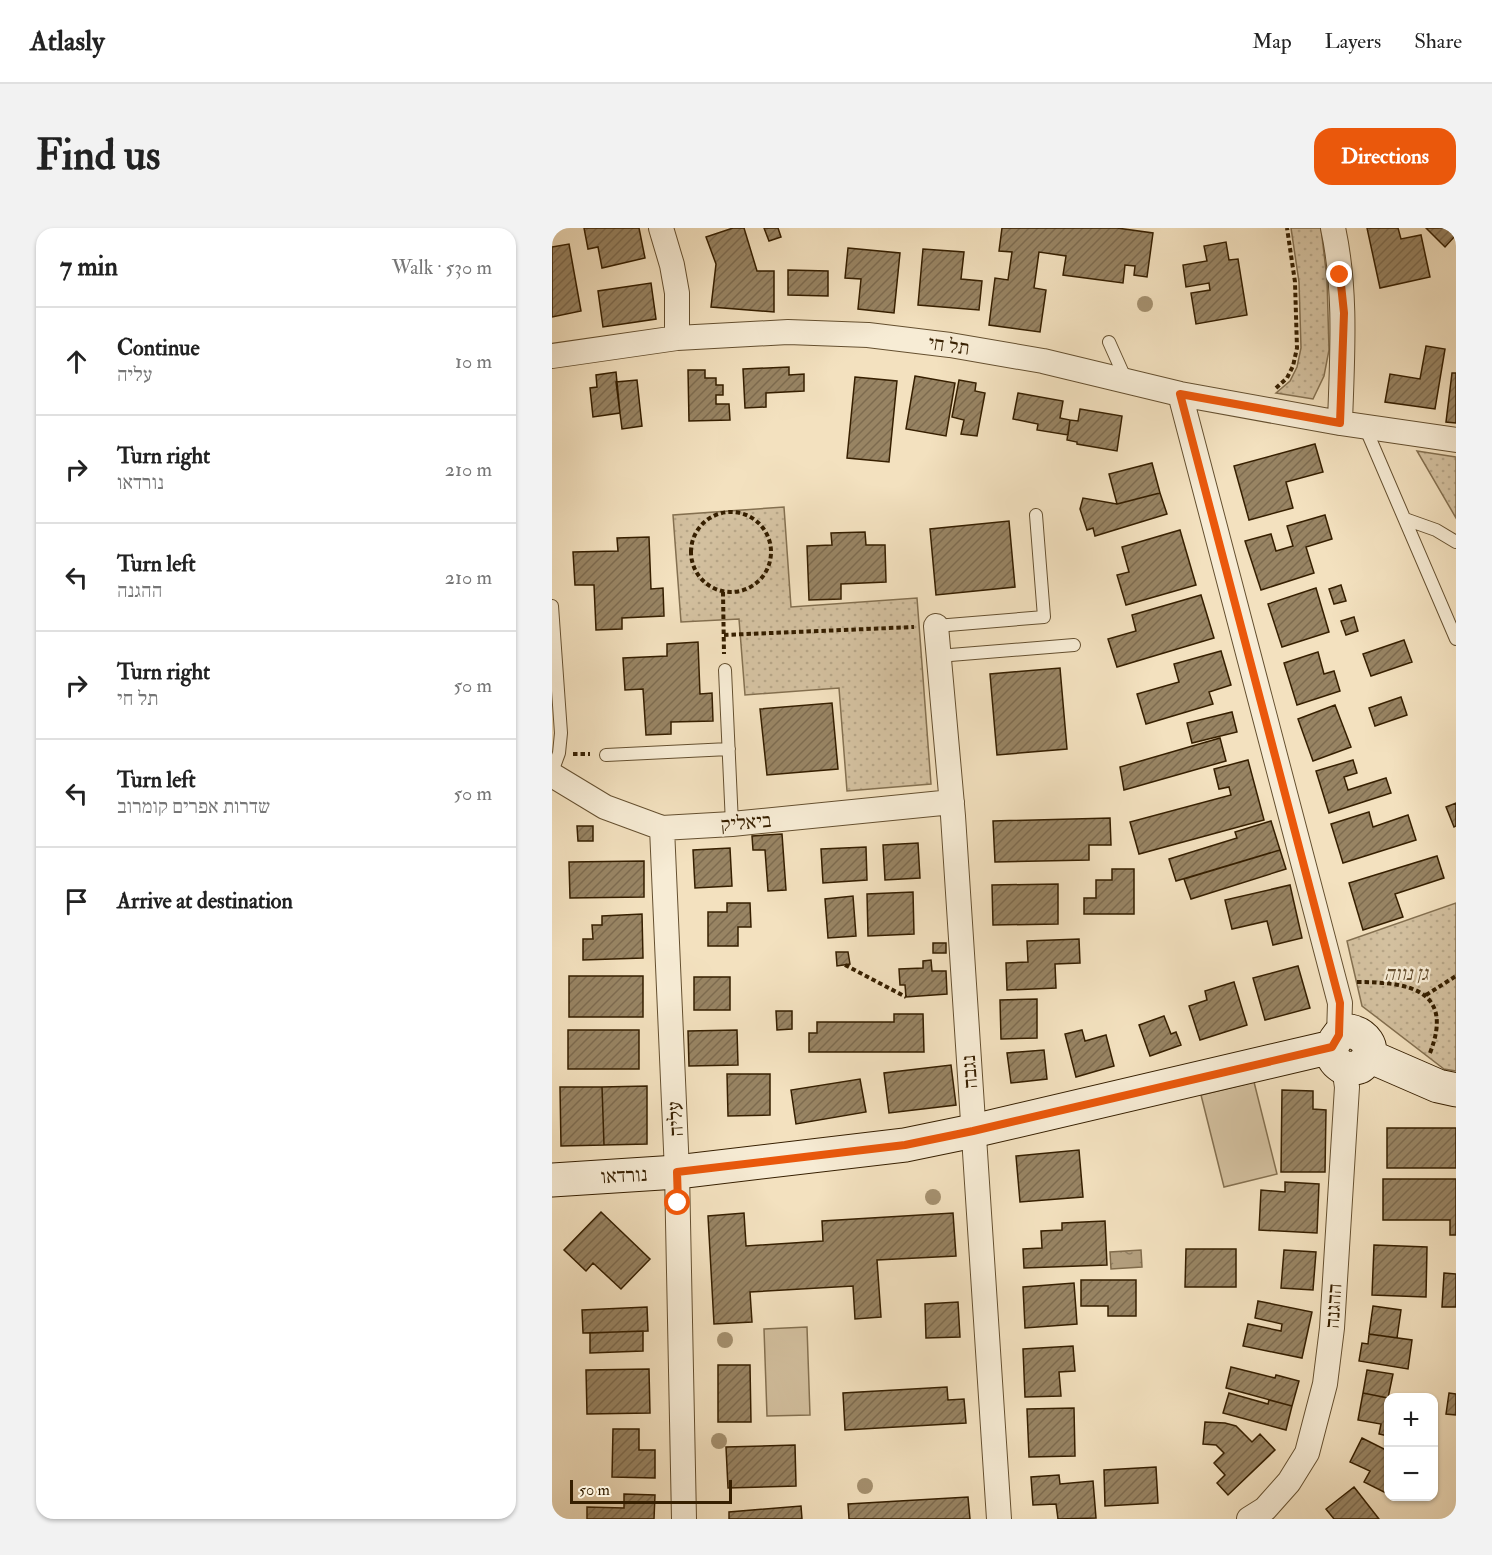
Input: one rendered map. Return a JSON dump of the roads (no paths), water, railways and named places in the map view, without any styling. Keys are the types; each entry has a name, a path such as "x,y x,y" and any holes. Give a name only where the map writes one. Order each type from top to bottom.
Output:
{"street":[{"path":"661,228 672,265 677,294 677,339"},
{"path":"1333,228 1344,313 1340,423"},
{"name":"תל חי","path":"552,356 677,339 788,332 868,334 1043,361 1180,394 1340,423 1456,440"},
{"name":"ההגנה","path":"1180,394 1335,982 1346,1052 1347,1087 1332,1328 1325,1384 1307,1453 1288,1482 1264,1509 1250,1519"},
{"name":"נגבה","path":"936,626 952,802 999,1519"},
{"name":"ביאליק","path":"554,767 605,807 663,828 732,824 952,802"},
{"name":"עליה","path":"663,828 677,1172 684,1519"},
{"path":"1346,1052 1437,1086 1456,1090"},
{"name":"נורדאו","path":"552,1180 677,1172 905,1145 1346,1052"}],"lane":[{"path":"1109,342 1126,381"},
{"path":"1365,427 1456,639"},
{"path":"936,626 1044,617 1036,515"},
{"path":"1405,519 1436,530 1456,542"},
{"path":"552,606 561,733 554,767"},
{"path":"938,656 1074,645"},
{"path":"724,670 732,824"},
{"path":"606,754 729,749"}],"water":[{"path":"1141,1250 1142,1267 1111,1269 1110,1252"}],"park label":[{"name":"גן נווה","path":"1406,973"}]}
